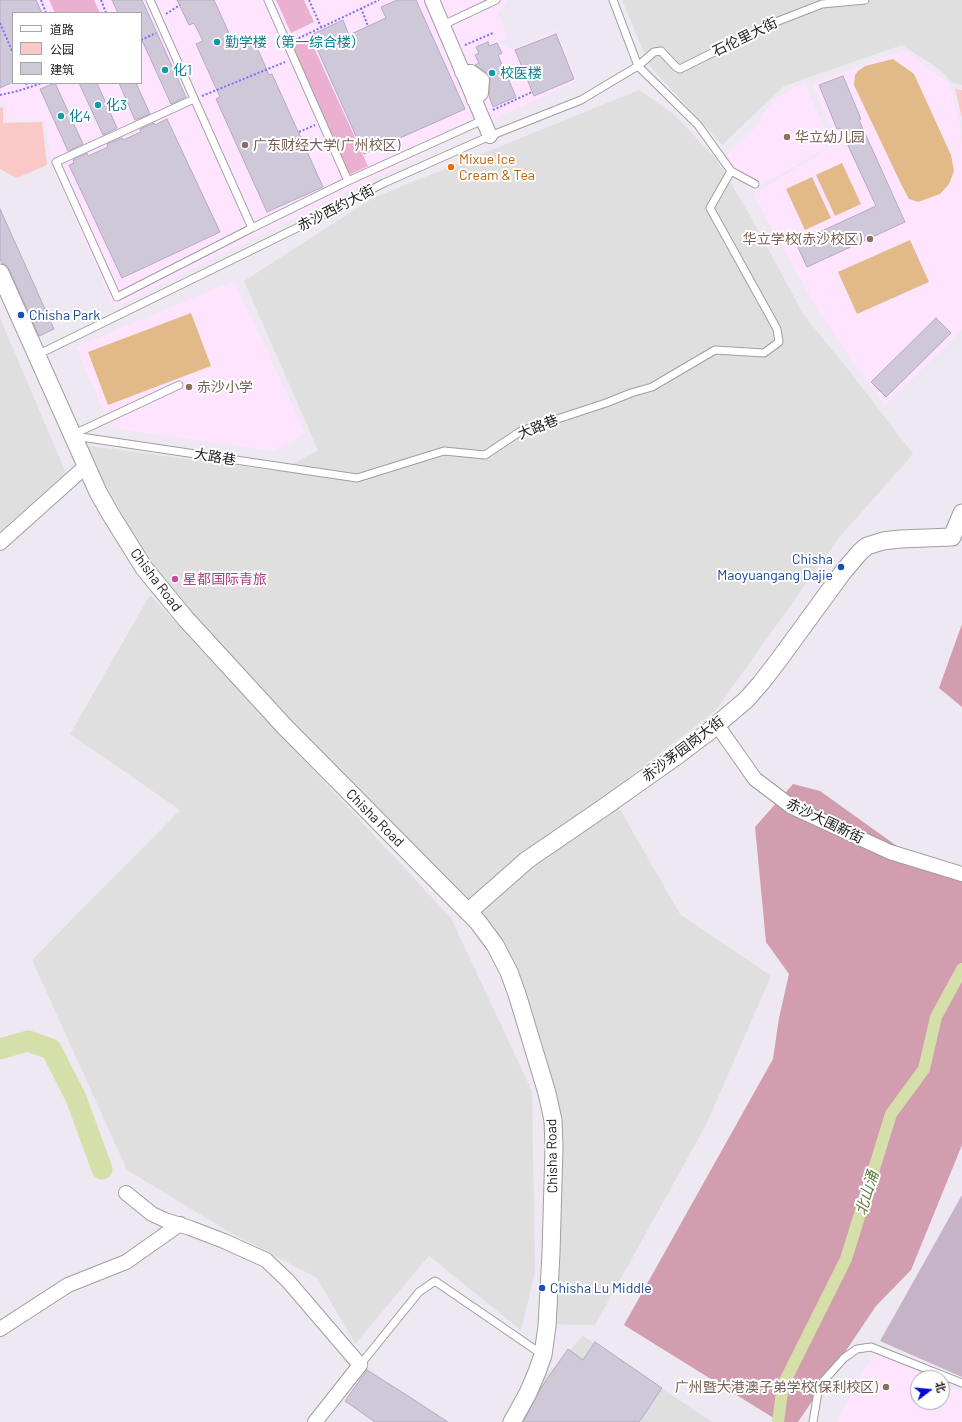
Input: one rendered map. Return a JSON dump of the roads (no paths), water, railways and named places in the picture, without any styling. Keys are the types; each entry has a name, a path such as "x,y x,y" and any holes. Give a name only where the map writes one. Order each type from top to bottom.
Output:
{"street":[{"path":"432,0 490,136"},
{"name":"Chisha Road","path":"0,273 98,492 127,542 154,580 185,618 285,727 478,922 495,945 509,972 547,1093 553,1120 554,1155 547,1326 543,1355 528,1393 512,1422"},
{"path":"0,543 86,466"},
{"name":"赤沙茅园岗大街","path":"468,912 527,860 604,808 717,725 746,700 761,683 843,572 862,550 872,544 883,541 952,536 962,513"},
{"name":"赤沙大围新街","path":"717,725 755,780 792,807 890,852 962,874"},
{"path":"126,1193 152,1214 224,1241 266,1260 288,1281 360,1365 315,1422"},
{"path":"0,1329 68,1285 126,1262 180,1224"}],"lane":[{"path":"150,0 252,228"},
{"path":"268,0 348,181"},
{"path":"443,25 496,0"},
{"path":"613,0 638,66 698,125 731,171 755,184"},
{"name":"石伦里大街","path":"638,66 654,52 661,51 676,67 680,69 768,24 822,4 865,0"},
{"name":"赤沙西约大街","path":"36,355 309,222 384,183 490,136 581,100 638,66"},
{"path":"194,99 56,162 117,296 252,228 482,117"},
{"name":"大路巷","path":"72,435 357,478 444,451 485,455 521,431 652,387 715,350 764,353 779,342 777,330 710,208 731,171"},
{"path":"72,435 179,385"},
{"path":"360,1365 419,1292 435,1281 543,1355"},
{"path":"813,1422 819,1386 844,1358 857,1349 872,1347 962,1383"}],"waterway":[{"name":"北山涌","path":"778,1422 783,1385 846,1259 891,1114 924,1069 936,1017 962,969"},
{"path":"0,1049 28,1041 51,1049 76,1098 102,1169"}],"place":[{"name":"勤学楼（第一综合楼）","path":"217,42"},
{"name":"化1","path":"165,70"},
{"name":"校医楼","path":"492,73"},
{"name":"化3","path":"98,105"},
{"name":"化4","path":"61,116"},
{"name":"华立幼儿园","path":"787,137"},
{"name":"广东财经大学(广州校区)","path":"245,145"},
{"name":"Mixue Ice Cream & Tea","path":"451,167"},
{"name":"华立学校(赤沙校区)","path":"870,239"},
{"name":"Chisha Park","path":"21,315"},
{"name":"赤沙小学","path":"189,387"},
{"name":"Chisha Maoyuangang Dajie","path":"841,567"},
{"name":"星都国际青旅","path":"175,579"},
{"name":"Chisha Lu Middle","path":"542,1288"},
{"name":"广州暨大港澳子弟学校(保利校区)","path":"886,1387"}]}
